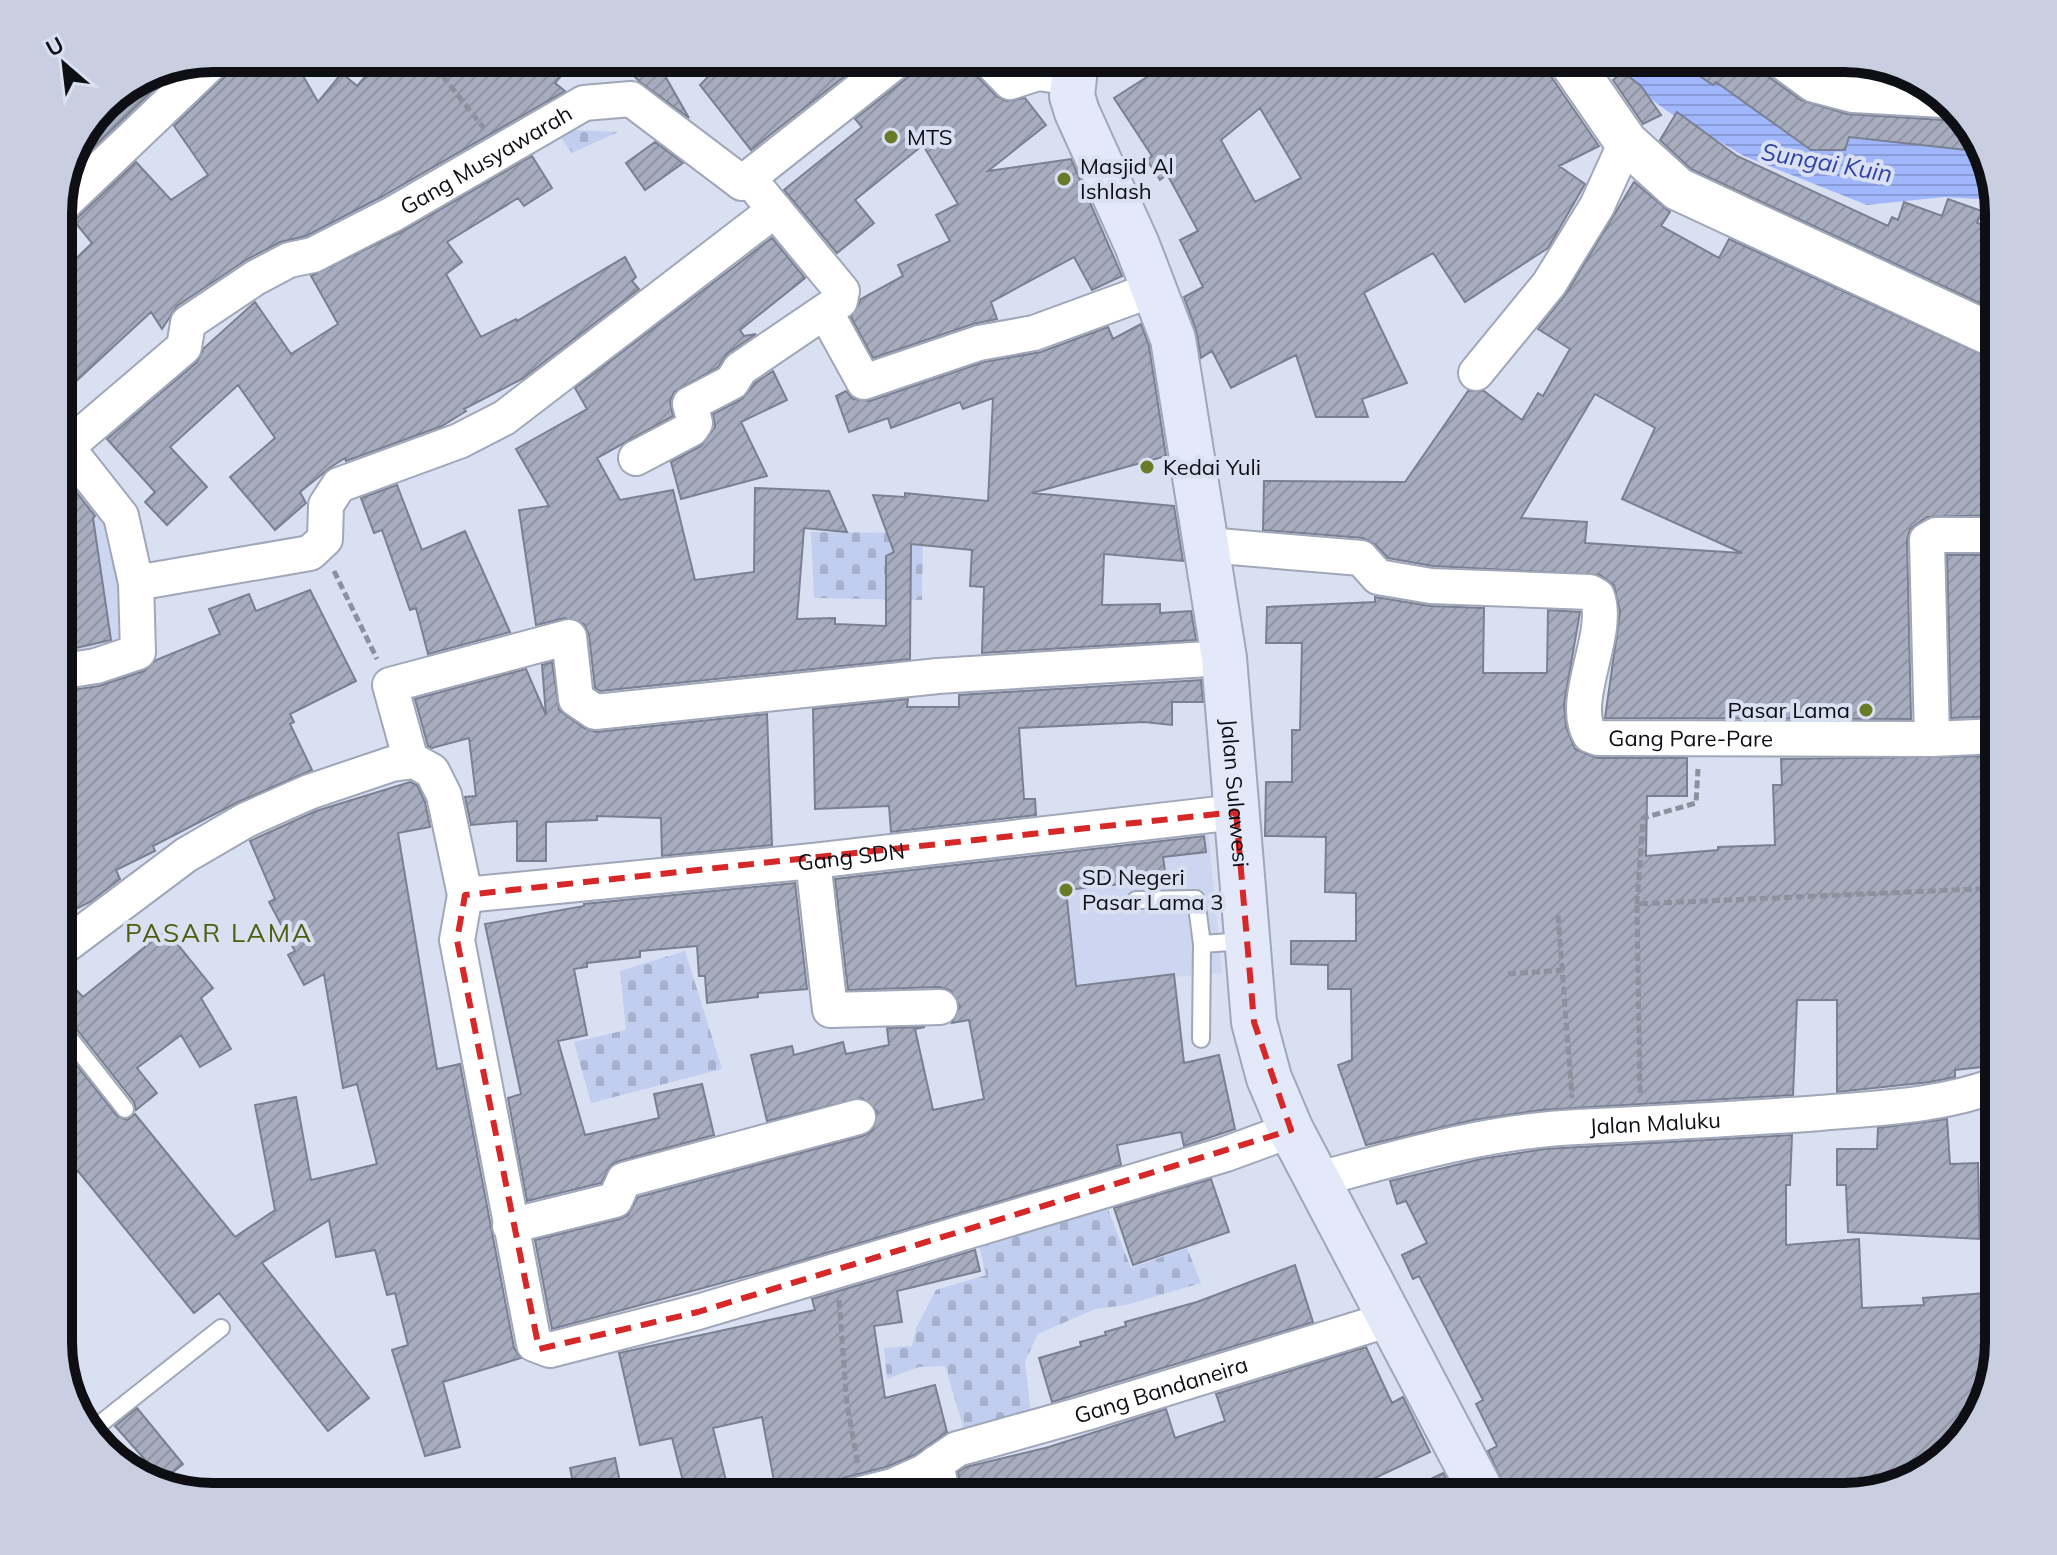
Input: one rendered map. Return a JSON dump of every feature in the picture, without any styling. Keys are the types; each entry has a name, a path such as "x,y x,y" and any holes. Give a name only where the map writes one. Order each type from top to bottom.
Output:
{"main road":[{"name":"Jalan Sulawesi","path":"1075,72 1077,112 1173,339 1224,658 1236,812 1240,939 1254,1022 1269,1078 1315,1180 1477,1483"}],"street":[{"path":"636,458 691,429 695,423 690,404 732,382 740,369 840,301 842,291 749,180 883,72"},
{"path":"1000,72 1010,82 1045,72"},
{"path":"1578,72 1626,142 1678,189 1985,332"},
{"path":"1803,72 1815,81 1853,91 1920,95"},
{"path":"73,195 201,73"},
{"name":"Gang Musyawarah","path":"72,434 184,347 188,323 255,278 289,260 313,255 393,214 584,103 631,99 740,182 749,180"},
{"path":"1476,373 1549,284 1597,206 1626,142"},
{"path":"136,583 310,553 321,545 326,505 339,485 459,441 504,418 775,210"},
{"path":"826,313 864,382 979,343 1034,333 1154,289"},
{"path":"72,453 121,516 136,583 138,652 96,666 72,670"},
{"path":"1932,739 1927,540 1936,535 1985,535"},
{"name":"Gang Pare-Pare","path":"1207,545 1361,558 1378,577 1431,586 1590,592 1599,603 1584,718 1590,735 1598,738 1985,737"},
{"path":"411,761 390,685 569,637 576,699 595,712 938,676 1224,658"},
{"path":"72,940 186,855 246,820 309,792 392,764 411,761 432,771 444,795 465,895 457,940 534,1344 550,1350 698,1312 1226,1154 1291,1130"},
{"name":"Gang SDN","path":"465,895 813,861 1236,812"},
{"path":"813,861 830,1010 940,1007"},
{"name":"Jalan Maluku","path":"1315,1180 1466,1140 1575,1127 1641,1126 1889,1107 1962,1098 1985,1089"},
{"path":"510,1226 615,1200 624,1180 858,1117"},
{"name":"Gang Bandaneira","path":"899,1483 957,1449 1086,1413 1390,1319"},
{"path":"936,1463 940,1483"}],"lane":[{"path":"1136,900 1196,899 1202,944 1201,1039"},
{"path":"1202,944 1240,939"},
{"path":"72,1042 125,1109"},
{"path":"99,1425 221,1328"}],"path":[{"path":"440,72 502,151"},
{"path":"321,545 390,685"},
{"path":"1641,1126 1637,904 1643,818 1696,803 1700,738"},
{"path":"1637,904 1985,889"},
{"path":"1558,915 1575,1127"},
{"path":"1508,974 1563,970"},
{"path":"837,1269 855,1483"}],"highlighted area":[{"path":"1236,812 1254,1022 1291,1130 698,1312 539,1349 457,940 465,895"}],"shaded area":[{"path":"72,467 107,504 127,652 72,662"},
{"name":"SD Negeri Pasar Lama 3","path":"1208,829 1222,973 931,996 921,923 917,858"}],"green space":[{"path":"573,130 618,132 572,153 561,138"},
{"path":"811,532 923,533 922,600 814,598"},
{"path":"685,951 722,1069 591,1103 574,1042 626,1030 620,971"},
{"path":"1105,1202 1131,1268 1187,1248 1201,1283 1126,1305 1095,1309 1038,1334 1025,1361 1031,1414 965,1433 945,1366 919,1367 887,1379 884,1348 912,1346 916,1328 936,1290 986,1275 978,1241"}],"water":[{"name":"Sungai Kuin","path":"1615,72 1759,72 1809,108 1964,140 1978,168 1984,199 1944,197 1867,205 1744,156 1667,111"}],"building":[{"path":"230,72 301,72 318,102 342,73 357,86 370,72 564,72 555,83 565,91 383,196 306,236 280,242 246,260 177,306 162,329 151,312 72,385 72,262 92,243 74,221 136,162 171,200 208,175 174,126"},
{"path":"630,72 667,72 664,74 689,118"},
{"path":"713,72 783,72 787,76 791,72 850,72 751,150 700,85"},
{"path":"973,72 996,96 1006,101 1025,98 1046,125 988,171 1071,159 1122,276 1092,290 1074,257 991,302 997,319 973,324 873,358 851,317 861,299 903,276 898,265 950,241 936,215 958,204 923,145 855,200 874,223 837,253 784,190 862,127 855,119 912,74"},
{"path":"1155,72 1548,72 1599,146 1559,166 1585,184 1548,248 1465,302 1433,253 1364,293 1407,383 1362,399 1368,417 1316,417 1296,355 1231,388 1212,351 1201,358 1196,330 1184,297 1203,287 1180,240 1198,231 1167,174 1160,180 1147,160 1152,156 1114,98","holes":["1260,108 1301,178 1255,202 1221,140"]},
{"path":"1623,72 1641,86 1661,115 1643,124 1613,80"},
{"path":"1694,72 1767,72 1801,100 1847,114 1948,118 1970,150 1849,137 1845,150 1811,150 1716,82 1713,85"},
{"path":"162,82 85,156 101,127 120,107"},
{"path":"1677,112 1737,156 1888,226 1892,217 1898,220 1904,202 1942,216 1948,199 1982,211 1977,223 1985,226 1985,306 1691,169 1660,140"},
{"path":"655,142 683,163 645,190 626,163"},
{"path":"532,156 552,188 524,206 518,198 447,242 462,262 446,274 481,337 517,321 625,257 636,277 632,281 639,289 522,379 464,409 466,411 442,426 346,461 345,458 331,467 300,492 306,503 275,530 230,477 275,438 238,385 170,447 207,487 167,525 145,502 155,492 107,439 197,362 204,348 255,302 291,354 338,324 311,276 403,231"},
{"path":"1634,182 1670,212 1661,226 1719,258 1729,239 1985,356 1985,515 1927,517 1910,529 1907,540 1911,719 1605,718 1620,612 1614,585 1600,575 1433,566 1388,558 1376,545 1363,538 1263,530 1264,481 1405,482 1468,391 1484,391 1522,420 1538,393 1543,396 1570,349 1538,329 1566,294","holes":["1595,394 1655,428 1622,499 1742,553 1585,543 1587,522 1521,518"]},
{"path":"772,238 805,278 740,330 744,336 756,334 728,353 718,367 674,392 670,401 673,416 597,458 620,500 673,490 695,580 754,572 755,488 829,491 847,532 804,528 797,619 835,618 835,624 886,626 886,556 894,552 873,495 905,497 905,493 988,501 993,398 963,409 960,402 891,428 888,418 849,432 836,396 846,391 853,399 870,401 984,362 1041,352 1108,327 1113,339 1141,324 1149,346 1166,456 1032,493 1174,506 1183,561 1104,554 1102,605 1160,604 1160,613 1191,611 1196,640 982,653 984,587 970,586 972,550 911,544 910,659 600,691 595,688 589,635 584,624 565,618 536,625 519,510 549,506 516,449 587,409 575,388"},
{"path":"773,371 787,400 741,422 767,476 681,499 671,462 701,446 715,427 713,414 742,399 755,383"},
{"path":"397,485 422,550 465,531 510,632 428,654 416,608 410,610 382,530 374,533 361,498"},
{"path":"72,487 95,516 111,640 72,649"},
{"path":"1947,555 1985,555 1985,717 1951,718"},
{"path":"310,590 356,681 290,714 294,722 290,724 312,770 238,802 153,846 155,851 116,870 120,879 90,902 72,911 72,690 99,686 144,671 156,660 220,634 209,609 249,594 256,611"},
{"path":"1375,597 1430,606 1484,608 1483,673 1547,673 1548,610 1580,612 1564,704 1566,727 1575,749 1597,758 1687,758 1687,796 1647,796 1646,856 1718,850 1718,847 1775,845 1773,785 1782,785 1781,759 1985,756 1985,1067 1955,1070 1955,1077 1930,1082 1837,1092 1837,1000 1797,1000 1793,1095 1541,1110 1473,1120 1366,1145 1338,1065 1352,1060 1351,989 1328,989 1328,965 1291,964 1291,941 1356,941 1356,893 1325,892 1326,837 1265,836 1266,782 1292,782 1292,730 1300,730 1302,643 1266,643 1267,607 1375,602"},
{"path":"552,662 559,710 584,728 596,732 767,714 772,845 662,856 661,818 597,816 597,820 546,822 546,861 517,861 517,821 471,825 465,797 476,796 469,738 432,748 428,746 415,699 526,669 546,715 542,665"},
{"path":"1201,680 1203,702 1172,702 1172,725 1144,722 1019,728 1024,799 1035,799 1036,815 891,832 889,806 815,809 813,709 908,699 907,707 959,707 959,695"},
{"path":"410,782 417,785 425,802 430,827 398,833 437,1069 460,1064 514,1348 521,1358 443,1382 460,1447 425,1456 392,1350 408,1345 395,1293 387,1295 375,1250 336,1257 329,1220 262,1263 369,1398 328,1431 219,1293 194,1313 78,1171 72,1176 72,1060 117,1116 127,1120 135,1114 235,1237 275,1210 255,1105 296,1097 311,1180 377,1164 357,1084 343,1088 324,974 304,985 288,955 295,951 269,902 275,899 250,841 316,811"},
{"path":"1204,836 1206,852 1163,857 1166,879 1066,890 1076,986 1174,974 1184,1063 1219,1055 1235,1129 1184,1146 1181,1132 1117,1145 1121,1165 766,1271 552,1329 535,1240 620,1219 628,1215 638,1197 863,1136 873,1130 877,1111 862,1098 767,1121 751,1055 792,1046 794,1055 843,1042 846,1054 889,1045 887,1028 925,1027 915,1029 933,1110 984,1099 969,1020 952,1023 960,1006 950,990 939,987 848,990 835,879"},
{"path":"795,883 807,989 758,993 758,997 707,1003 705,976 699,976 697,946 640,951 640,957 587,963 587,967 574,969 587,1035 558,1041 585,1135 659,1118 654,1094 702,1084 714,1135 619,1161 611,1165 601,1183 527,1201 508,1098 521,1094 485,924 584,904"},
{"path":"166,930 213,988 201,998 231,1049 200,1067 181,1035 137,1068 157,1093 136,1110 134,1102 72,1023 72,986 83,997"},
{"path":"1947,1119 1950,1164 1978,1163 1980,1239 1848,1232 1846,1185 1837,1185 1837,1149 1877,1149 1878,1128"},
{"path":"1792,1135 1790,1185 1786,1185 1786,1245 1859,1239 1862,1308 1924,1305 1923,1298 1985,1293 1982,1369 1978,1387 1956,1428 1930,1454 1914,1464 1889,1476 1853,1483 1503,1483 1488,1451 1497,1446 1476,1404 1483,1400 1419,1276 1413,1279 1402,1255 1427,1243 1406,1201 1397,1204 1390,1181 1481,1159 1545,1149"},
{"path":"1211,1179 1229,1232 1133,1265 1114,1208"},
{"path":"975,1250 980,1271 897,1291 902,1322 874,1326 885,1398 935,1385 947,1432 914,1455 886,1467 843,1478 838,1483 774,1483 762,1417 713,1428 727,1483 683,1483 672,1438 640,1445 619,1353 815,1310 812,1299"},
{"path":"1295,1265 1313,1322 1052,1402 1039,1358 1081,1346 1080,1342 1126,1326 1125,1322 1197,1302"},
{"path":"1366,1347 1392,1403 1403,1397 1430,1452 1365,1483 960,1483 958,1472 966,1467 1049,1447 1166,1409 1175,1438 1225,1421 1216,1394"},
{"path":"137,1408 183,1464 168,1476 153,1469 115,1426"},
{"path":"615,1458 620,1483 573,1483 570,1468"},
{"path":"1443,1473 1448,1483 1422,1483"}],"place":[{"name":"MTS","path":"891,137"},
{"name":"Masjid Al Ishlash","path":"1064,179"},
{"name":"Kedai Yuli","path":"1147,467"},
{"name":"Pasar Lama","path":"1866,710"},
{"name":"SD Negeri Pasar Lama 3","path":"1066,890"}],"district":[{"name":"PASAR LAMA","path":"219,932"}]}
